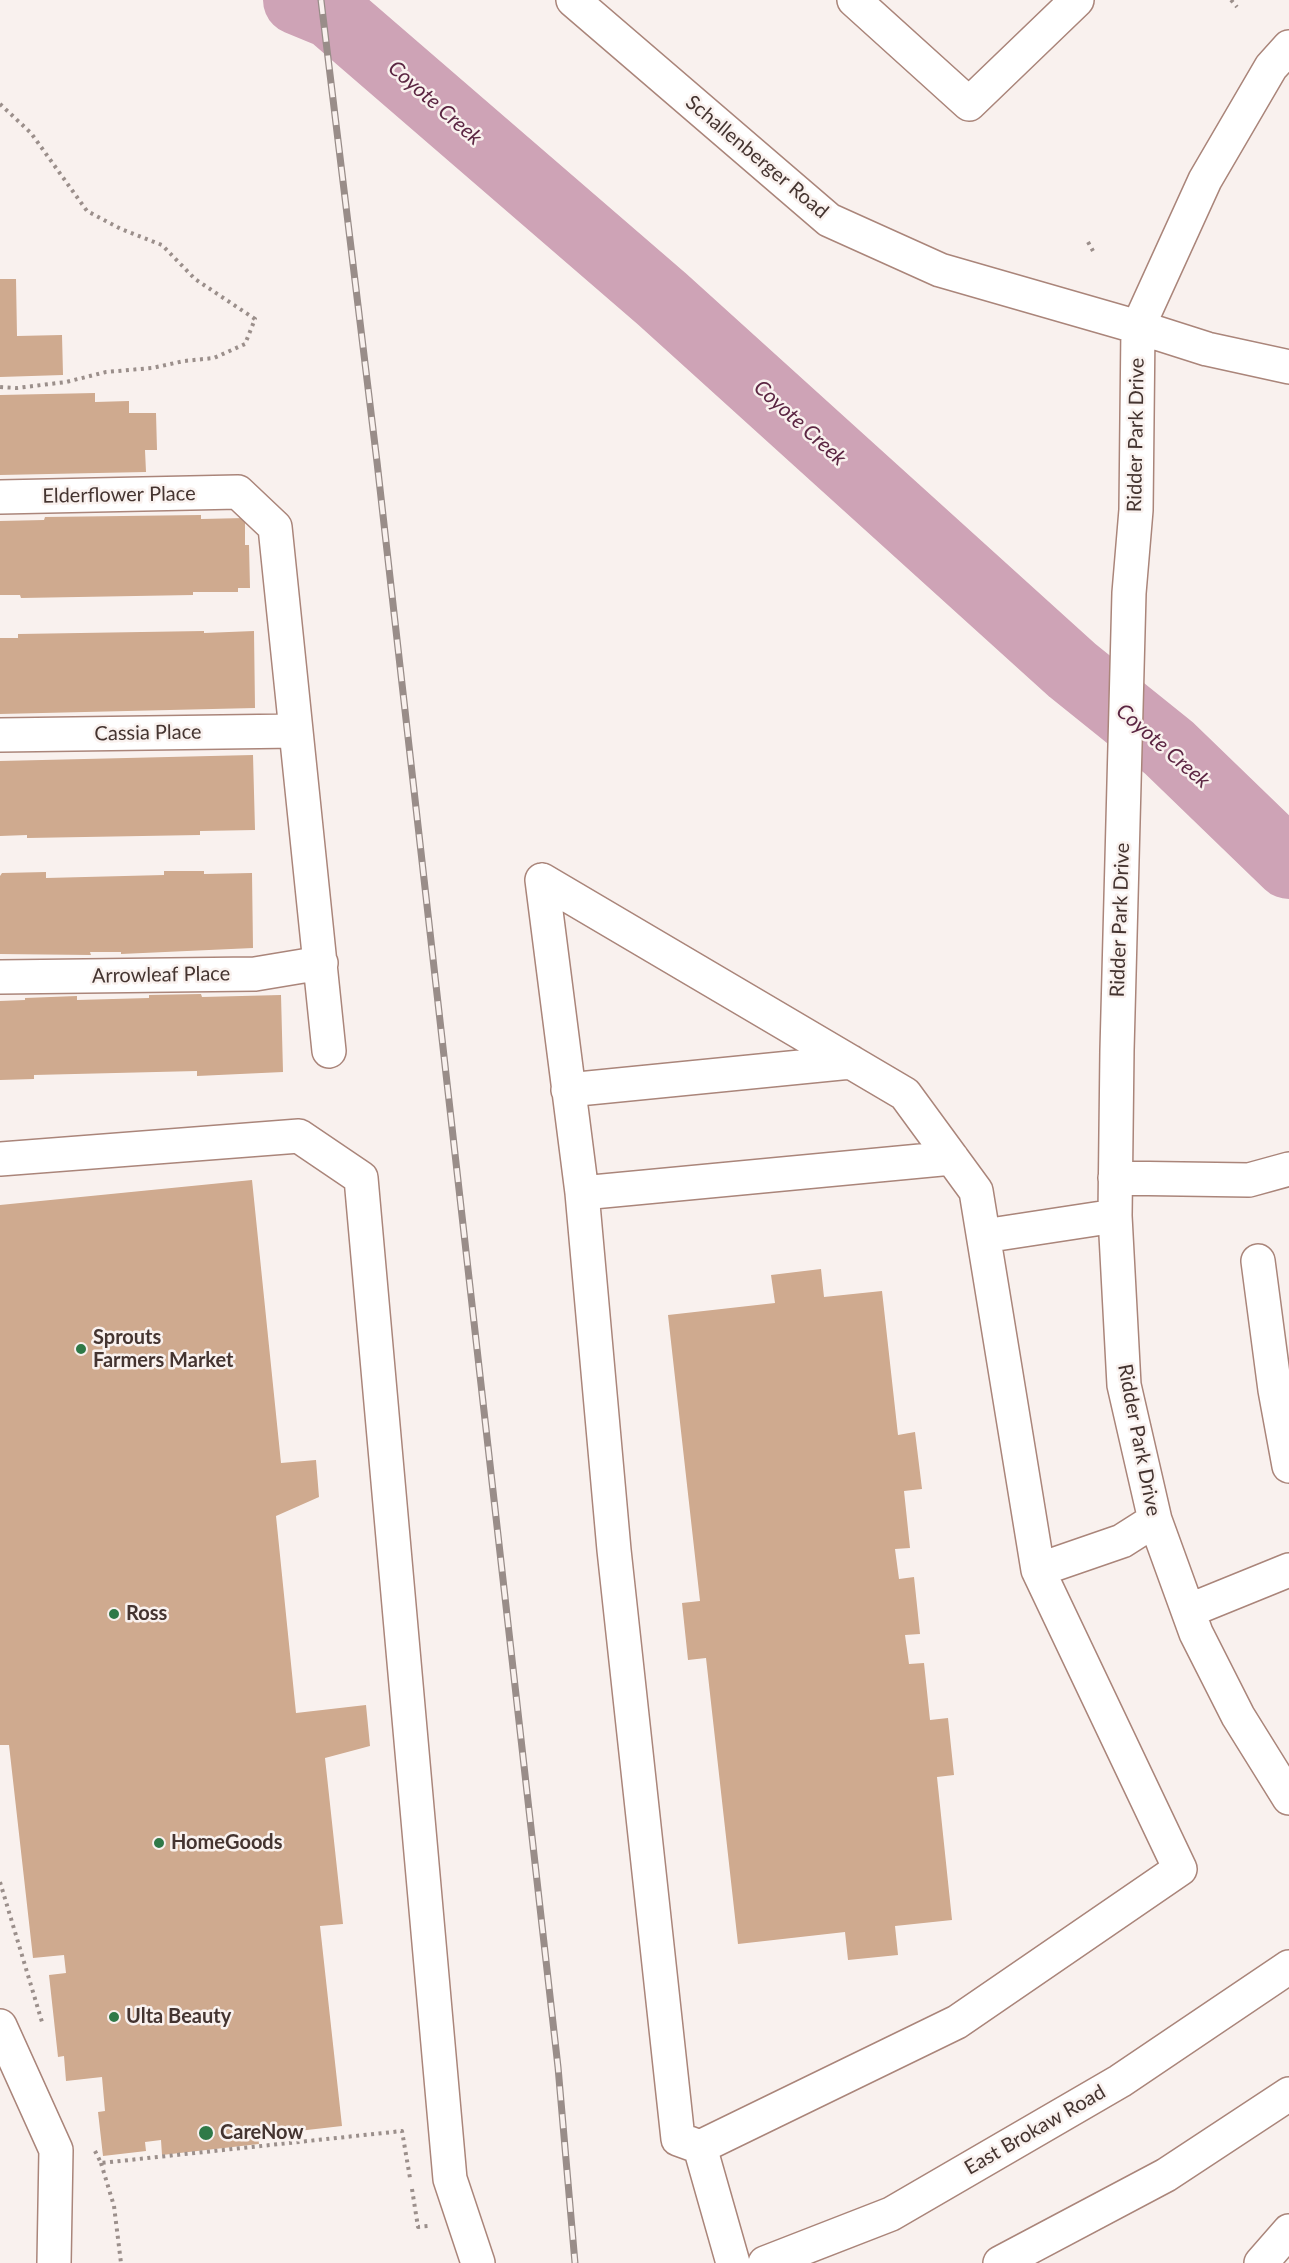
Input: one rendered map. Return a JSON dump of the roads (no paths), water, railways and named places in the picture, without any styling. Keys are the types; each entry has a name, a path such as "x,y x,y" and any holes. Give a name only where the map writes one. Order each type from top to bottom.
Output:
{"street":[{"name":"Schallenberger Road","path":"573,0 829,220 940,270 1208,349 1289,367"},
{"path":"854,0 969,104 1077,0"},
{"name":"Ridder Park Drive","path":"1289,47 1271,67 1205,180 1138,327 1136,510 1129,593 1115,1178 1124,1385 1155,1520 1196,1633 1238,1716 1289,1798"},
{"name":"Elderflower Place","path":"0,497 238,492 275,527 296,731"},
{"path":"296,731 329,1051"},
{"name":"Cassia Place","path":"0,735 296,731"},
{"path":"542,880 905,1094 976,1191 1038,1570 1180,1869 957,2022 700,2147 678,2139 614,1550 582,1193 568,1090 542,880"},
{"name":"Arrowleaf Place","path":"0,977 255,974 321,963"},
{"path":"568,1090 851,1062"},
{"path":"0,1159 299,1136 361,1178 450,2179 478,2263"},
{"path":"582,1193 952,1158"},
{"path":"1115,1178 1249,1179 1289,1169"},
{"path":"984,1236 1115,1216"},
{"path":"1258,1261 1275,1390 1289,1466"},
{"path":"1038,1570 1122,1541 1155,1520"},
{"path":"1188,1611 1289,1570"},
{"name":"East Brokaw Road","path":"765,2263 891,2214 1120,2081 1289,1967"},
{"path":"0,2026 56,2150 54,2263"},
{"path":"1000,2263 1166,2175 1289,2094"},
{"path":"700,2147 733,2263"},
{"path":"1261,2263 1289,2231"}],"waterway":[{"name":"Coyote Creek","path":"298,0 332,14 662,299 1072,670 1169,748 1289,864"}],"railway":[{"path":"321,0 377,462 558,2067 575,2263"}],"place":[{"name":"Sprouts Farmers Market","path":"81,1349"},
{"name":"Ross","path":"114,1614"},
{"name":"HomeGoods","path":"159,1843"},
{"name":"Ulta Beauty","path":"114,2017"},
{"name":"CareNow","path":"206,2133"}]}
